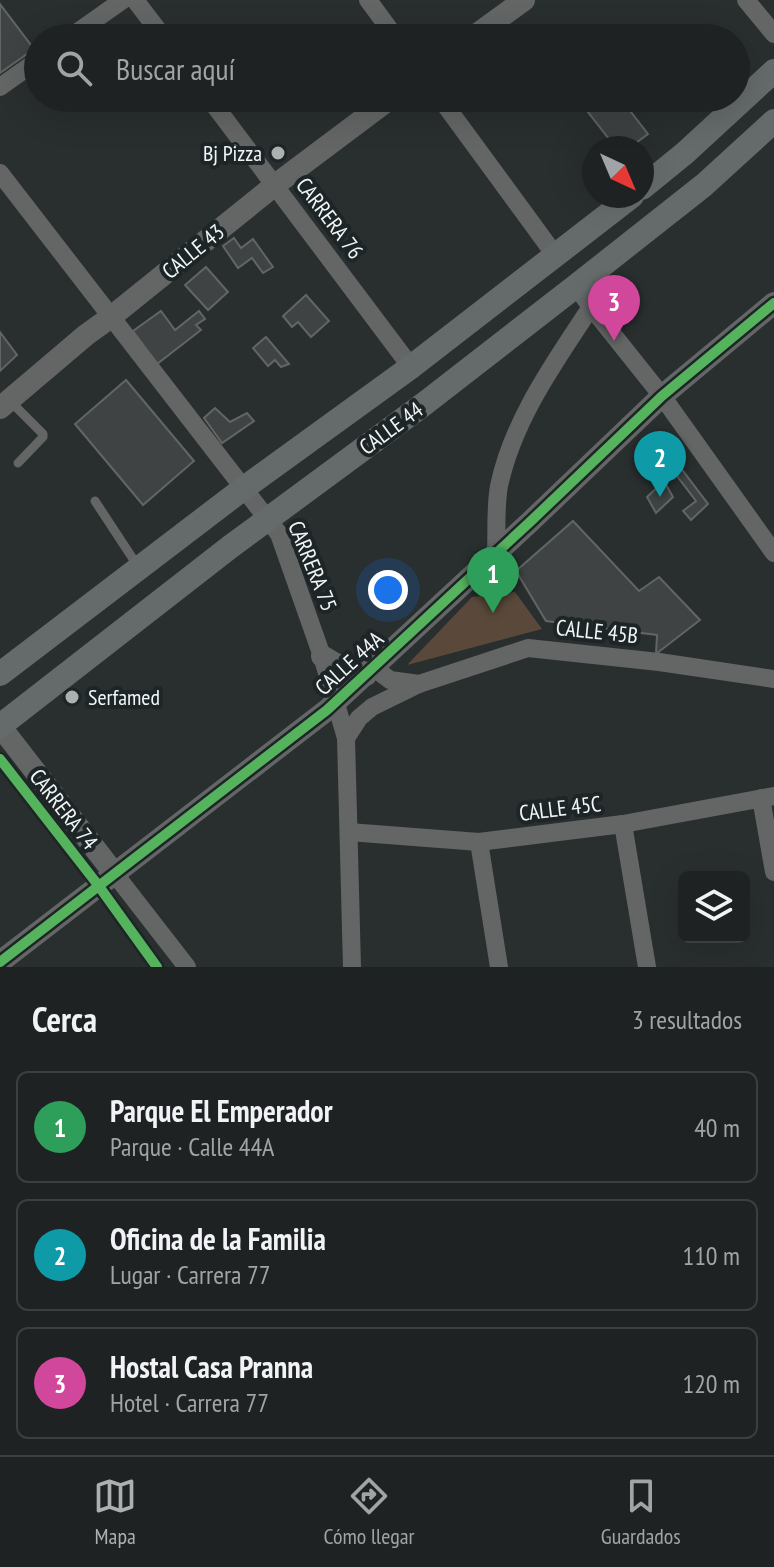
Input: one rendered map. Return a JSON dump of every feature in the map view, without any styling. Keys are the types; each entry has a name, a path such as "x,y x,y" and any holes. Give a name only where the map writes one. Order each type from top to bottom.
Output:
{"main road":[{"path":"750,93 774,71"},
{"path":"654,178 730,112"},
{"name":"CALLE 44","path":"0,726 267,519 431,399 576,286 704,185 774,121"},
{"name":"CALLE 44","path":"0,674 244,488 411,367 616,208"}],"street":[{"path":"89,24 123,0"},
{"path":"135,0 153,24"},
{"path":"368,0 386,24"},
{"path":"491,24 524,0"},
{"path":"746,0 774,34"},
{"path":"0,87 24,70"},
{"name":"CARRERA 76","path":"220,112 411,367"},
{"name":"CALLE 43","path":"5,404 86,335 372,112"},
{"path":"450,112 555,255"},
{"name":"CARRERA 75","path":"0,173 279,534 322,656 346,738 352,967"},
{"path":"576,286 770,540"},
{"name":"CALLE 44A","path":"0,962 337,702 662,396 774,303"},
{"path":"496,554 499,490 510,447 540,387 591,307"},
{"name":"CALLE 45B","path":"346,738 359,718 372,707 419,684 528,648 659,662 774,679"},
{"path":"322,656 344,669 370,671 390,680 419,684"},
{"name":"CARRERA 74","path":"0,726 187,967"},
{"path":"767,797 774,872"},
{"name":"CALLE 45C","path":"349,832 479,842 623,824 767,797"},
{"path":"623,824 647,967"},
{"path":"479,842 499,967"}],"lane":[{"path":"5,404 43,434 18,463"},
{"path":"95,501 139,568"}],"shaded area":[{"path":"515,592 542,629 407,665 472,597"}],"building":[{"path":"0,4 24,36 24,56 0,73"},
{"path":"588,112 631,112 648,134 607,136"},
{"path":"234,238 241,248 253,239 273,267 263,273 252,258 238,268 223,246"},
{"path":"206,267 228,292 208,310 185,285"},
{"path":"306,295 329,321 311,337 298,322 292,327 283,316"},
{"path":"161,311 175,330 199,311 205,319 196,325 201,330 157,364 133,331"},
{"path":"0,332 17,355 0,371"},
{"path":"266,337 289,364 281,367 275,360 268,366 253,348"},
{"path":"126,380 194,461 143,505 75,424"},
{"path":"215,408 230,422 247,413 254,421 222,443 204,418"},
{"path":"671,455 708,504 691,520 683,511 696,501 670,467 653,481 648,475"},
{"path":"664,481 673,497 656,513 647,497"},
{"path":"573,521 639,591 659,577 700,620 656,654 657,635 546,621 516,571"}],"cycle path":[{"path":"0,962 327,710 662,396 774,303"},
{"path":"0,759 157,967"}],"place":[{"name":"Bj Pizza","path":"278,153"},
{"name":"Hostal Casa Pranna","path":"614,341"},
{"name":"Oficina de la Familia","path":"660,497"},
{"name":"Parque El Emperador","path":"493,613"},
{"name":"Serfamed","path":"72,697"}]}
